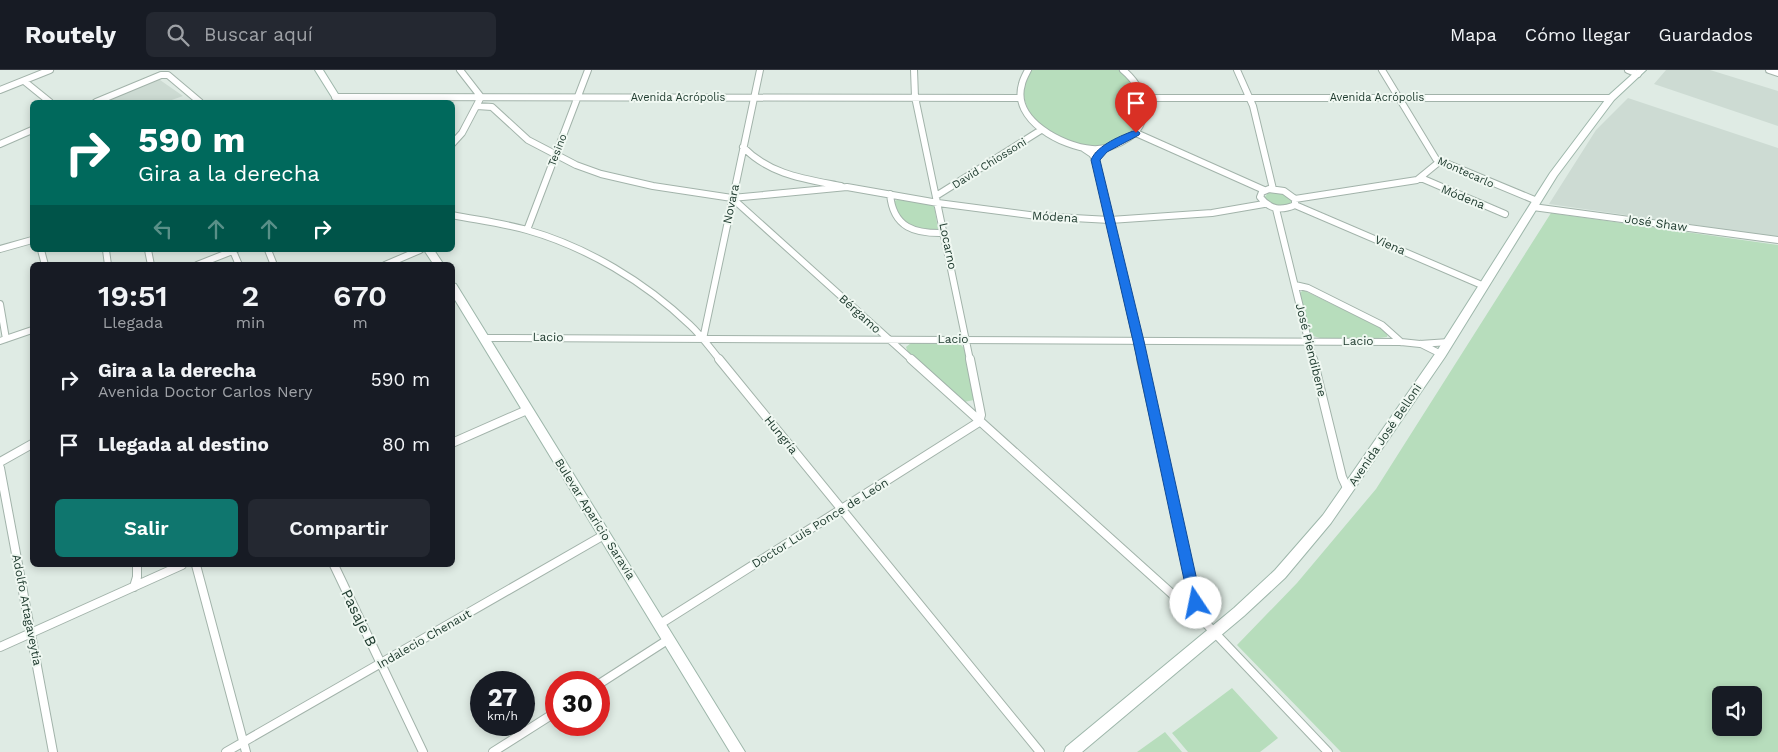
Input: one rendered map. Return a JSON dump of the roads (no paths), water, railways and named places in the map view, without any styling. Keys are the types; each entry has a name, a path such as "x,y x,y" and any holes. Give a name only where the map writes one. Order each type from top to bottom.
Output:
{"main road":[{"path":"319,70 337,100"},
{"name":"Avenida José Belloni","path":"1071,752 1216,633 1280,574 1327,519 1449,342 1553,175 1611,98 1636,71"},
{"name":"Bulevar Aparicio Saravia","path":"455,291 738,752"}],"street":[{"path":"0,90 50,70"},
{"path":"455,141 462,133 481,97 460,70"},
{"name":"Tesino","path":"527,230 588,70"},
{"name":"Novara","path":"703,339 760,70"},
{"name":"Locarno","path":"914,70 915,97 967,339 981,415 980,422"},
{"path":"1028,70 1022,81 1020,98 1028,114 1041,130 1064,143 1083,148 1109,147"},
{"path":"1096,160 1098,154 1136,133 1144,114 1142,98 1136,84 1124,70"},
{"path":"1136,133 1264,190 1272,188 1249,97 1237,70"},
{"name":"Montecarlo","path":"1382,70 1433,157 1439,162 1535,204"},
{"path":"1769,70 1778,73"},
{"path":"101,100 161,75 168,75 198,100"},
{"path":"24,80 48,100"},
{"name":"Avenida Acrópolis","path":"337,100 481,97 1020,98"},
{"name":"Avenida Acrópolis","path":"1142,98 1611,98"},
{"path":"477,106 492,106 520,134 555,156 573,164 627,182 655,188 732,198"},
{"name":"David Chiossoni","path":"937,199 1041,130"},
{"path":"0,144 30,131"},
{"name":"Módena","path":"743,147 761,164 775,171 848,187 937,199 1037,216 1110,220 1212,213 1264,204"},
{"path":"1083,148 1092,154 1096,160 1194,592 1197,614"},
{"path":"1264,190 1260,197 1264,204 1276,210 1288,210 1295,202 1421,178 1427,170 1439,162"},
{"name":"Módena","path":"1421,178 1505,214"},
{"name":"Módena","path":"732,198 848,187"},
{"name":"Viena","path":"1272,188 1286,191 1295,202 1484,286"},
{"path":"890,194 892,211 902,224 922,232 945,233"},
{"name":"Bérgamo","path":"732,198 1181,602 1197,614 1328,752"},
{"name":"José Shaw","path":"1535,204 1778,240"},
{"name":"José Piendibene","path":"1276,210 1342,477 1348,490"},
{"name":"Hungría","path":"455,216 527,230 570,246 606,262 625,273 666,303 703,339 1040,752"},
{"path":"0,249 30,241"},
{"path":"204,262 229,252"},
{"path":"392,262 415,252"},
{"path":"1295,285 1308,288 1382,325 1401,342"},
{"path":"0,304 3,340 30,331"},
{"name":"Lacio","path":"485,338 1308,341 1420,344 1449,342"},
{"name":"Lacio","path":"1420,344 1441,354"},
{"path":"455,442 527,410"},
{"name":"Doctor Luis Ponce de León","path":"660,624 980,422"},
{"path":"0,462 30,445"},
{"name":"Adolfo Artagaveytia","path":"0,468 53,752"},
{"name":"Indalecio Chenaut","path":"226,752 604,535"},
{"path":"134,587 137,567"},
{"path":"0,647 178,567"},
{"path":"197,567 246,752"},
{"name":"Pasaje B","path":"335,567 423,752"},
{"path":"610,677 669,639"},
{"path":"493,752 545,719"}]}
